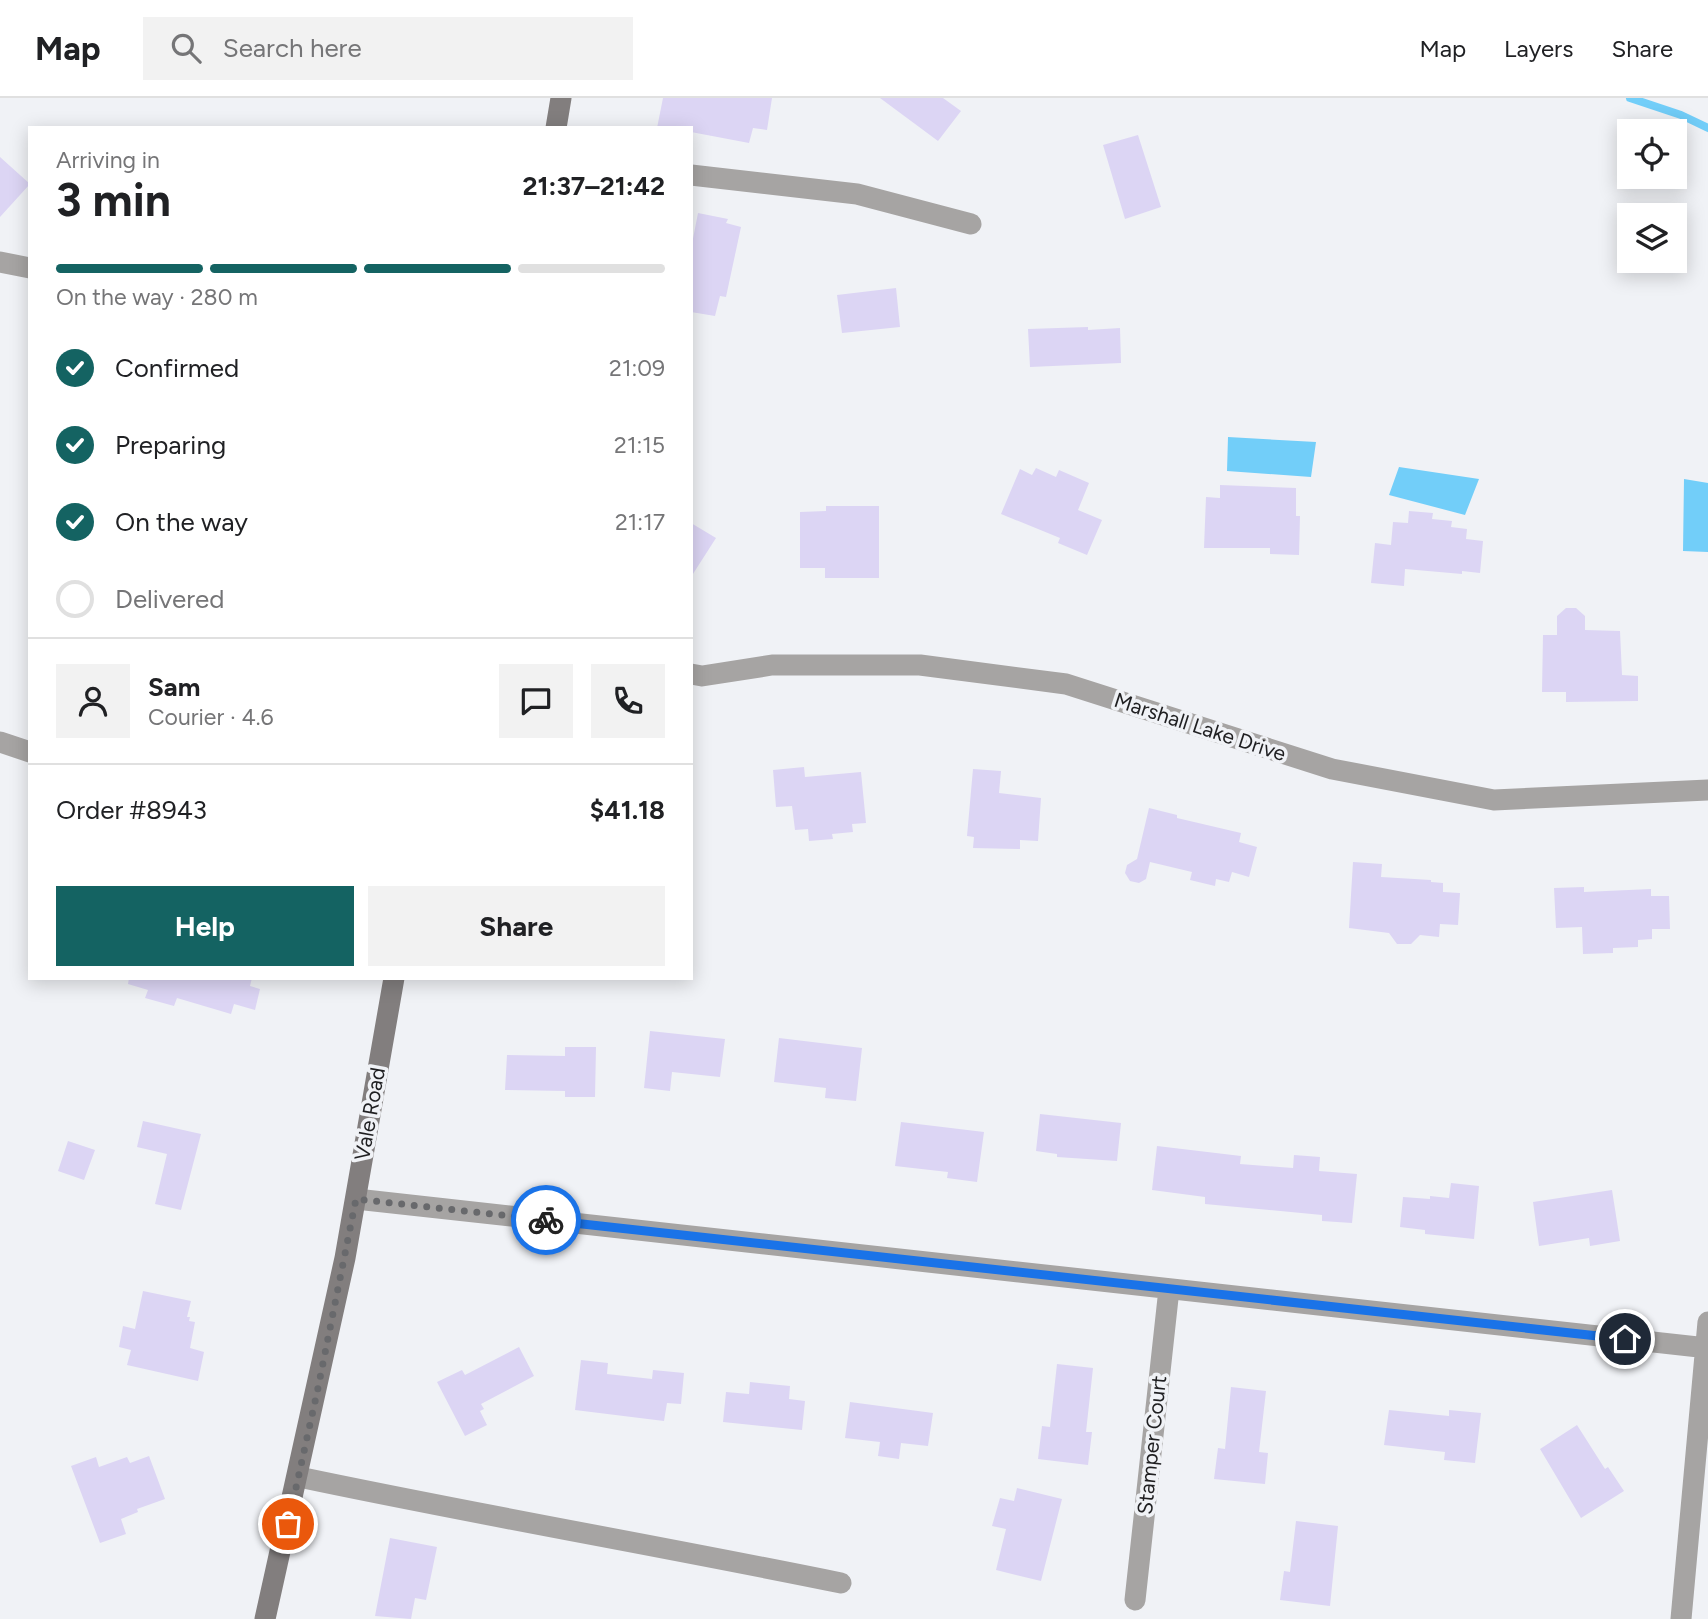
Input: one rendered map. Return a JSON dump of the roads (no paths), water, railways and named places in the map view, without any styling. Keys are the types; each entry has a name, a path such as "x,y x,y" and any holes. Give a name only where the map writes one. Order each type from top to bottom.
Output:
{"main road":[{"path":"555,126 561,98"},
{"name":"Vale Road","path":"265,1619 299,1477 356,1199 394,980"}],"street":[{"path":"693,175 857,194 971,224"},
{"path":"0,262 28,268"},
{"name":"Marshall Lake Drive","path":"693,674 702,676 772,665 920,665 1066,684 1332,769 1494,800 1708,790"},
{"path":"0,741 28,751"},
{"path":"356,1199 1707,1348"},
{"name":"Stamper Court","path":"1135,1600 1169,1289"},
{"path":"1681,1619 1708,1322"},
{"path":"299,1477 461,1511 638,1542 841,1583"}],"water":[{"path":"1228,437 1316,442 1311,477 1227,471"},
{"path":"1399,467 1479,479 1465,515 1389,495"},
{"path":"1684,479 1708,483 1708,552 1683,551"}],"waterway":[{"path":"1630,98 1681,115 1708,128"}]}
